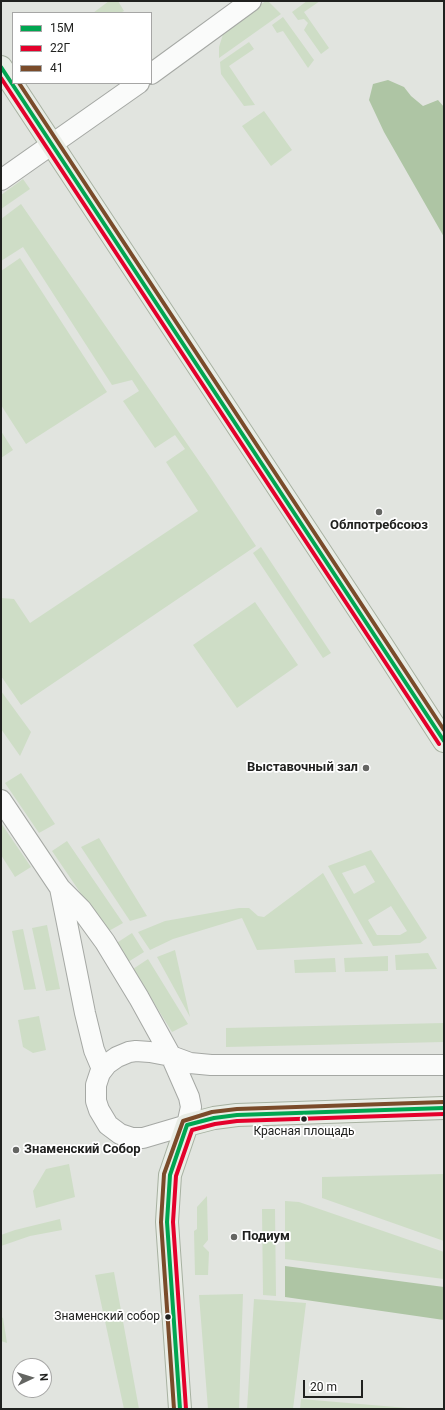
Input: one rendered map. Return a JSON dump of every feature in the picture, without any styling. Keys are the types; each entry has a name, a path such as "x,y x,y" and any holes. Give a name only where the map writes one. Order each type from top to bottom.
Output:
{"main road":[{"path":"1,68 444,741"},
{"path":"180,1409 167,1222 170,1174 187,1125 237,1114 444,1108"}],"street":[{"path":"152,73 252,1"},
{"path":"1,180 53,145 138,84"},
{"path":"1,800 60,888 81,909 105,942 139,998 171,1056 189,1097 191,1107 187,1125 143,1138 132,1138 120,1134 108,1125 98,1106 96,1085 97,1078 102,1069 111,1060 129,1052 143,1051 171,1056 190,1063 211,1065 444,1065"},
{"path":"60,888 85,1013 94,1050 102,1069"}],"green space":[{"path":"109,1 118,1 124,11 122,12 94,12"},
{"path":"268,1 281,14 219,58 219,47 225,28"},
{"path":"307,1 320,1 304,12 329,48 321,54 304,30 308,23 304,19 298,20 292,12"},
{"path":"283,17 314,60 308,68 283,31 277,33 272,25"},
{"path":"249,42 254,49 229,66 255,105 244,106 221,74 220,62"},
{"path":"388,80 404,87 411,96 423,106 438,100 444,107 444,237 384,132 369,100 373,84"},
{"path":"264,111 292,150 271,166 242,126"},
{"path":"23,179 30,189 1,209 1,195"},
{"path":"21,204 208,474 256,546 21,705 1,676 1,598 14,599 30,623 198,511 166,462 185,449 175,435 155,448 123,401 139,391 132,380 112,385 23,247 1,261 1,219"},
{"path":"20,258 107,392 26,444 1,405 1,271"},
{"path":"1,431 13,450 1,458"},
{"path":"261,547 331,653 323,658 253,553"},
{"path":"255,602 298,665 237,708 193,645"},
{"path":"1,691 31,732 20,756 1,729"},
{"path":"21,773 55,824 39,833 5,783"},
{"path":"1,823 31,867 15,877 1,855"},
{"path":"99,838 147,916 130,921 81,847"},
{"path":"67,841 123,923 107,932 52,851"},
{"path":"371,850 427,938 420,943 373,946 328,866","holes":["365,865 375,882 354,894 342,873","391,906 407,931 400,935 377,935 368,920"]},
{"path":"323,873 363,944 257,950 242,918 173,939 150,950 138,932 165,921 239,908 249,908 258,916 264,917"},
{"path":"47,925 60,989 46,991 32,928"},
{"path":"23,929 36,989 24,990 12,931"},
{"path":"132,933 144,952 128,962 115,944"},
{"path":"175,950 190,1017 157,957"},
{"path":"428,953 437,969 396,970 395,955"},
{"path":"388,956 388,971 345,972 344,958"},
{"path":"335,958 336,972 295,973 294,960"},
{"path":"148,959 188,1024 172,1032 133,969"},
{"path":"39,1016 46,1050 33,1053 23,1047 18,1020"},
{"path":"444,1023 444,1042 226,1047 226,1028"},
{"path":"69,1164 75,1197 36,1208 33,1191 46,1169"},
{"path":"444,1174 444,1241 322,1198 322,1177"},
{"path":"207,1196 208,1240 203,1246 209,1252 208,1275 195,1275 194,1231 197,1229 197,1207"},
{"path":"285,1201 299,1202 444,1252 444,1279 285,1259"},
{"path":"262,1209 275,1209 276,1296 263,1295"},
{"path":"60,1219 62,1230 30,1236 1,1246 1,1235"},
{"path":"285,1266 444,1287 444,1320 285,1297"},
{"path":"114,1272 139,1409 124,1409 95,1275"},
{"path":"243,1294 239,1409 208,1409 199,1295"},
{"path":"254,1299 306,1303 293,1409 247,1409"},
{"path":"1,1317 3,1318 7,1343 1,1341"},
{"path":"301,1399 419,1409 300,1409"}],"transit line":[{"name":"15М","path":"1,67 12,84"},
{"name":"22Г","path":"1,78 439,744"},
{"name":"15М","path":"12,84 444,741"},
{"name":"41","path":"20,84 444,730"},
{"name":"41","path":"174,1409 161,1222 164,1174 183,1121 212,1112 237,1109 444,1102"},
{"name":"15М","path":"180,1409 167,1222 170,1175 187,1125 214,1118 237,1115 444,1108"},
{"name":"22Г","path":"186,1409 173,1222 176,1176 192,1130 215,1124 237,1121 444,1114"}],"place":[{"name":"Облпотребсоюз","path":"379,512"},
{"name":"Выставочный зал","path":"366,768"},
{"name":"Красная площадь","path":"304,1119"},
{"name":"Знаменский Собор","path":"16,1150"},
{"name":"Подиум","path":"234,1237"},
{"name":"Знаменский собор","path":"168,1317"}]}
